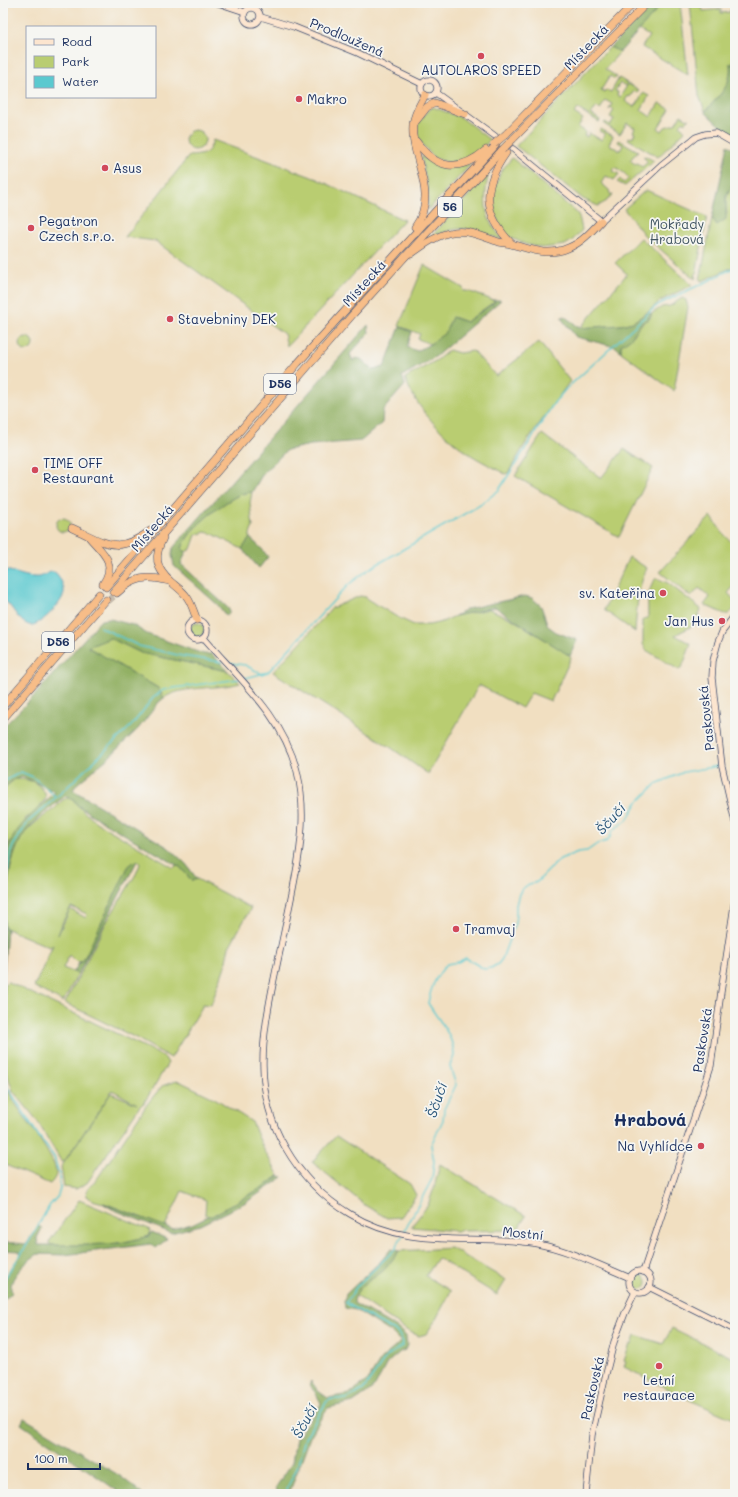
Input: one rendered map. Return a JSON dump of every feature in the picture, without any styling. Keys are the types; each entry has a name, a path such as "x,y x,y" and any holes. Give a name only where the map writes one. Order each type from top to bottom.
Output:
{"highway":[{"name":"Místecká","path":"89,537 108,559 109,572 104,585 164,519 298,363 495,144 634,3"},
{"name":"Místecká","path":"169,581 151,577 139,579 114,593 305,368 398,264 504,152 527,125 647,3"},
{"path":"398,252 420,220 424,211 425,190 414,139 413,125 417,111 425,95"},
{"path":"413,125 427,107 435,103 465,114"},
{"path":"414,139 429,157 439,163 450,165 469,162 495,144"},
{"path":"504,152 491,178 489,204 495,224 502,235 512,244"},
{"path":"398,264 426,243 449,233 475,233 499,242 547,253 569,248 579,242 601,222"},
{"path":"72,528 89,537 113,545 122,545 138,540 164,519"},
{"path":"172,523 157,549 159,567 169,581 187,597 196,620"},
{"name":"D56","path":"3,706 85,611 98,593"},
{"name":"D56","path":"3,720 107,601"}],"main road":[{"path":"218,3 245,12"},
{"path":"250,8 259,10 260,16 256,23 250,24 245,20 245,12 250,8"},
{"name":"Prodloužená","path":"260,16 294,27 358,53 422,84"},
{"path":"427,80 433,81 437,86 436,93 431,96 425,95 421,90 422,84 427,80"},
{"path":"436,93 495,136"},
{"path":"513,150 601,222 656,170 691,140 700,135 710,133 721,135 735,144"},
{"name":"Paskovská","path":"735,615 722,632 718,642 713,661 712,678 722,766 735,822"},
{"path":"196,620 203,623 207,628 206,635 201,640 194,640 187,634 188,625 196,620"},
{"name":"Mostní","path":"204,638 257,697 274,719 286,742 297,769 302,802 303,827 300,855 268,1012 262,1061 265,1090 272,1118 281,1140 295,1163 324,1195 345,1211 370,1224 398,1234 453,1240 532,1243 564,1251 630,1278"},
{"name":"Paskovská","path":"643,1272 712,1063 735,899"},
{"path":"636,1272 643,1272 650,1279 649,1287 643,1292 635,1292 630,1287 630,1278 636,1272"},
{"path":"649,1287 735,1330"},
{"name":"Paskovská","path":"586,1494 592,1435 614,1342 635,1292"}],"green space":[{"path":"655,3 663,3 620,52 610,47"},
{"path":"663,3 680,3 688,75 642,47 649,36 639,30"},
{"path":"690,3 701,3 703,11 721,9 721,13 730,12 730,10 735,12 735,54 733,65 730,64 729,78 724,90 705,111 699,96"},
{"path":"610,47 620,52 605,69 617,77 615,79 610,76 601,90 611,92 619,78 627,83 626,86 620,83 615,91 618,92 617,95 620,97 628,84 639,90 637,93 634,91 625,101 634,107 638,103 643,93 649,96 641,110 651,117 659,103 670,109 658,128 662,131 665,127 675,124 681,115 689,120 685,123 684,121 680,125 685,131 658,157 628,139 629,137 632,138 635,133 633,132 635,128 627,123 620,134 604,124 605,122 610,125 614,119 610,117 614,110 611,107 609,110 612,104 605,100 600,110 597,107 591,114 600,120 599,122 578,109 574,113 583,119 578,127 586,132 584,135 587,137 589,133 601,140 605,134 599,131 601,129 613,136 609,144 620,151 623,145 618,142 619,140 638,151 630,160 635,164 637,163 642,167 648,162 643,157 645,156 654,161 625,186 617,182 620,179 624,183 629,178 615,167 613,171 619,174 614,180 606,176 601,183 609,190 610,194 613,195 607,199 607,201 598,206 583,199 516,146"},
{"path":"735,54 735,93 732,112 735,114 735,135 721,127 705,112 724,90 729,78 730,63 733,65"},
{"path":"433,107 462,118 490,140 477,154 467,160 450,163 434,158 418,139 417,128 418,123"},
{"path":"195,130 202,133 205,140 202,147 195,150 188,147 185,140 188,133"},
{"path":"213,140 317,179 404,220 287,346 284,334 155,241 125,237 189,156 205,153 210,149"},
{"path":"728,145 735,150 735,187 732,185 726,196 726,219 717,225 712,218"},
{"path":"421,156 439,165 471,164 428,210 428,190"},
{"path":"512,158 577,213 582,230 573,240 565,245 542,248 525,244 509,237 501,229 494,211 492,195 501,171"},
{"path":"487,175 487,213 492,225 502,240 474,230 466,229 450,230 430,238"},
{"path":"732,185 735,188 735,266 702,281 700,280 712,218 717,225 727,214 726,199"},
{"name":"Mokřady Hrabová","path":"646,190 707,217 695,279 645,236 624,209"},
{"path":"641,238 692,285 660,301 648,312 633,322 621,325 580,328 627,274 615,263"},
{"path":"424,265 463,288 464,291 468,291 495,301 466,322 452,317 446,333 430,344 418,339 420,334 399,326"},
{"path":"682,298 686,300 688,307 674,391 621,352 621,345 634,335 638,327 651,317 651,314 662,307 670,306"},
{"path":"492,300 501,300 435,357 402,376 405,385 383,410 382,423 361,441 311,445 287,450 264,472 252,492 239,495 222,505 197,526 190,534 182,549 186,552 181,564 229,609 229,614 226,616 218,605 174,566 172,555 173,548 368,325 369,333 350,354 353,361 355,358 361,359 373,370 384,367 400,327 412,332 407,347 417,351 445,333 452,317 466,322 495,302"},
{"path":"648,312 651,314 648,320 641,324 632,337 621,345 621,352 616,347 576,337 561,318 564,316 580,328 621,325 633,322"},
{"path":"23,337 29,337 33,341 33,347 29,351 23,351 19,347 19,341"},
{"path":"539,342 570,381 527,441 508,473 505,474 470,455 443,433 421,407 409,388 405,378 437,360 449,350 459,353 473,351 496,376"},
{"path":"542,434 601,478 624,449 653,468 619,537 515,476"},
{"path":"252,492 250,503 253,527 250,538 242,549 213,534 205,532 196,535 191,549 186,552 182,549 190,534 213,512 239,495"},
{"path":"711,516 722,532 735,546 735,585 728,593 735,601 735,608 729,614 725,614 704,605 710,597 699,588 691,597 660,572"},
{"path":"63,518 68,520 70,525 68,530 63,532 58,530 56,525 58,520"},
{"path":"250,538 268,557 259,568 242,549"},
{"path":"629,557 647,568 639,591 635,632 604,610"},
{"path":"656,578 668,583 701,609 696,624 675,635 691,644 683,665 679,670 646,650 643,644 643,619 648,618 649,593"},
{"path":"360,596 366,597 397,617 414,625 429,625 442,622 455,616 489,609 512,619 568,654 571,658 551,701 531,693 522,708 479,685 428,774 390,747 273,672 332,608"},
{"path":"525,596 532,598 541,606 548,626 556,632 577,640 570,656 495,607 455,616 467,609"},
{"path":"110,619 133,625 147,634 189,649 204,654 212,654 228,671 141,653 110,638 88,647 158,688 164,698 159,702 138,729 108,758 77,784 73,790 169,848 186,864 197,879 192,881 180,867 95,817 77,805 75,801 65,796 42,815 26,831 13,856 8,878 4,921 5,928 7,928 3,983 3,865 7,850 19,828 55,792 22,777 13,780 3,789 3,727 33,697 101,620"},
{"path":"197,623 202,625 204,630 202,635 197,637 192,635 190,630 192,625"},
{"path":"110,638 141,653 228,671 240,683 190,689 171,694 164,698 158,688 87,647"},
{"path":"15,779 35,782 42,788 46,798 34,814 26,818 24,824 9,843 3,864 3,789"},
{"path":"68,798 75,801 84,812 96,822 174,868 176,865 180,867 192,880 197,879 251,908 229,947 225,966 211,1005 202,1004 202,1007 171,1058 136,1038 65,1003 106,923 136,874 140,864 138,861 135,862 82,962 75,961 69,955 63,968 78,974 63,1002 34,987 53,945 50,947 47,946 5,928 4,921 7,889 11,867 17,847 22,837 28,830","holes":["71,907 87,914 86,918 70,909 58,935 63,921"]},
{"path":"137,861 78,974 74,972 86,955 128,867 132,862"},
{"path":"7,982 147,1048 165,1058 168,1063 144,1103 140,1106 87,1183 76,1189 64,1187 61,1167 111,1093 137,1104 112,1091 64,1162 61,1161 36,1119 13,1091 3,1062 3,1005 5,984"},
{"path":"3,1080 18,1108 42,1142 54,1163 56,1175 50,1184 3,1164"},
{"path":"176,1081 216,1099 252,1122 263,1148 279,1176 264,1187 210,1217 205,1214 206,1200 182,1191 165,1227 107,1204 92,1200 87,1196 86,1191 99,1176 148,1103 162,1086"},
{"path":"336,1136 410,1184 416,1195 401,1217 387,1218 366,1206 312,1162"},
{"path":"440,1164 526,1216 517,1230 464,1231 462,1229 457,1231 411,1227 428,1205"},
{"path":"279,1176 283,1177 248,1201 200,1225 171,1233 112,1209 102,1203 172,1229 192,1224 208,1216 212,1216 263,1187"},
{"path":"79,1200 151,1230 149,1236 113,1244 76,1246 51,1245 49,1242"},
{"path":"38,1226 42,1228 37,1238 38,1245 121,1243 149,1236 152,1232 167,1239 156,1248 151,1244 64,1255 38,1254 19,1271 13,1279 11,1293 3,1300 3,1280 21,1254 19,1251 3,1250 3,1242 26,1244"},
{"path":"451,1248 506,1280 497,1295 438,1258 426,1276 451,1291 435,1321 426,1334 419,1336 408,1331 355,1295 360,1287 384,1270 399,1251"},
{"path":"391,1249 399,1251 383,1271 360,1288 355,1297 354,1303 397,1328 406,1336 407,1345 405,1350 400,1352 387,1363 375,1386 365,1394 353,1402 328,1408 310,1437 289,1494 278,1494 276,1487 292,1463 296,1438 300,1435 303,1428 319,1408 321,1403 309,1385 311,1381 318,1391 328,1398 349,1394 368,1380 381,1359 401,1342 392,1333 356,1310 345,1308 344,1301 346,1294 381,1261"},
{"path":"637,1275 643,1275 647,1279 647,1285 643,1289 637,1289 633,1285 633,1279"},
{"path":"672,1328 735,1359 735,1420 692,1401 624,1367 626,1362 624,1361 635,1335 663,1344"},
{"path":"24,1418 120,1476 143,1494 122,1494 21,1424"}],"water":[{"path":"3,569 34,577 39,577 54,572 61,580 64,588 63,597 50,614 44,619 39,623 29,625 18,617 10,605 3,599"}],"waterway":[{"path":"3,12 5,3"},
{"path":"242,679 268,672 348,585 369,569 480,505 499,490 554,403 565,390 654,308 661,303 735,267"},
{"path":"100,627 139,646 182,656 222,662"},
{"path":"230,663 245,665 262,674"},
{"path":"3,907 10,854 13,846 28,822 61,793 132,725 153,698 163,690 239,679"},
{"name":"Ščučí","path":"404,1232 432,1179 434,1161 431,1145 443,1120 444,1109 456,1085 450,1067 454,1055 451,1040 428,1003 432,987 437,977 447,964 458,962 466,958 484,969 491,968 498,964 502,959 515,923 516,905 522,889 529,884 537,882 560,859 578,852 587,851 597,844 607,841 613,830 627,820 637,803 656,784 684,772 718,766"},
{"path":"3,782 21,772 33,777 55,796"},
{"path":"3,1073 6,1085 54,1157 59,1174 60,1189 58,1196 50,1205 25,1248 3,1281"},
{"name":"Ščučí","path":"286,1494 288,1486 297,1468 305,1438 327,1401 332,1399 346,1399 363,1390 387,1356 402,1346 403,1342 398,1333 346,1303 357,1286 395,1249 402,1236"}],"tunnel":[{"path":"108,601 115,595"}],"place":[{"name":"AUTOLAROS SPEED","path":"481,56"},
{"name":"Makro","path":"299,99"},
{"name":"Asus","path":"105,168"},
{"name":"Pegatron Czech s.r.o.","path":"31,228"},
{"name":"Stavebniny DEK","path":"170,319"},
{"name":"TIME OFF Restaurant","path":"35,470"},
{"name":"sv. Kateřina","path":"663,593"},
{"name":"Jan Hus","path":"722,621"},
{"name":"Tramvaj","path":"456,929"},
{"name":"Na Vyhlídce","path":"701,1146"},
{"name":"Letní restaurace","path":"659,1366"}],"district":[{"name":"Hrabová","path":"650,1120"}]}
